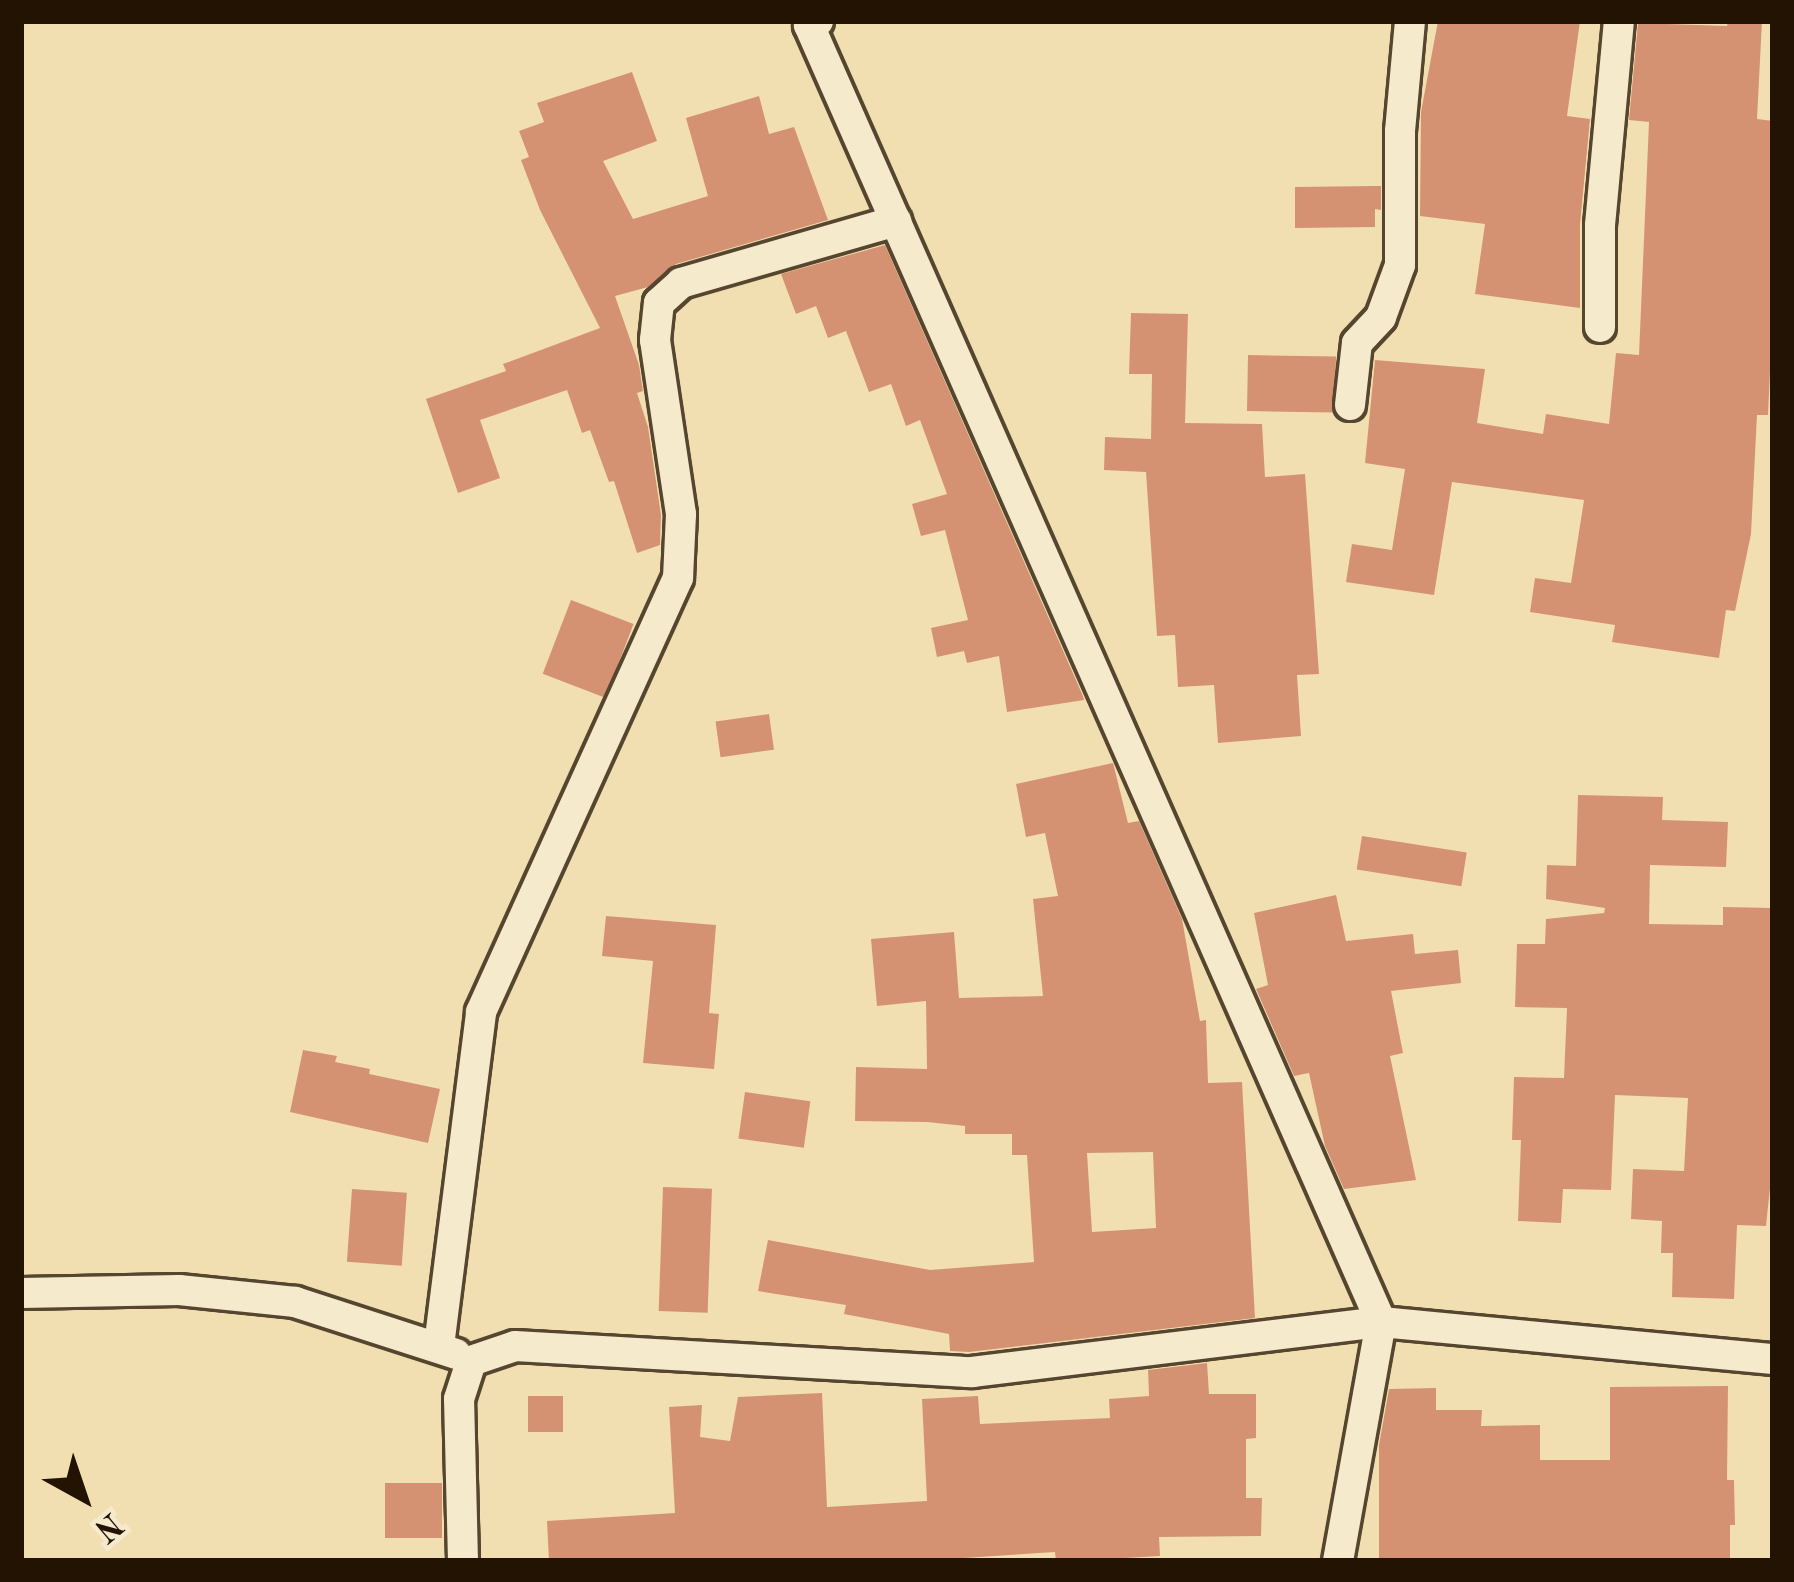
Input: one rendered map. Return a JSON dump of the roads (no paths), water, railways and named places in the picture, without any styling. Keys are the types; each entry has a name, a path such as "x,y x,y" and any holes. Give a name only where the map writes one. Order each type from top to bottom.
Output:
{"street":[{"path":"1350,405 1357,343 1381,316 1400,265 1400,131 1410,21"},
{"path":"1600,327 1600,225 1619,21"},
{"path":"810,22 1381,1322 1338,1561"},
{"path":"440,1346 482,1012 679,578 681,514 655,340 659,303 681,284 896,221"},
{"path":"21,1293 178,1290 295,1302 440,1346 471,1361 515,1346 972,1372 1381,1322 1773,1359"},
{"path":"464,1561 459,1399 471,1361"}]}
